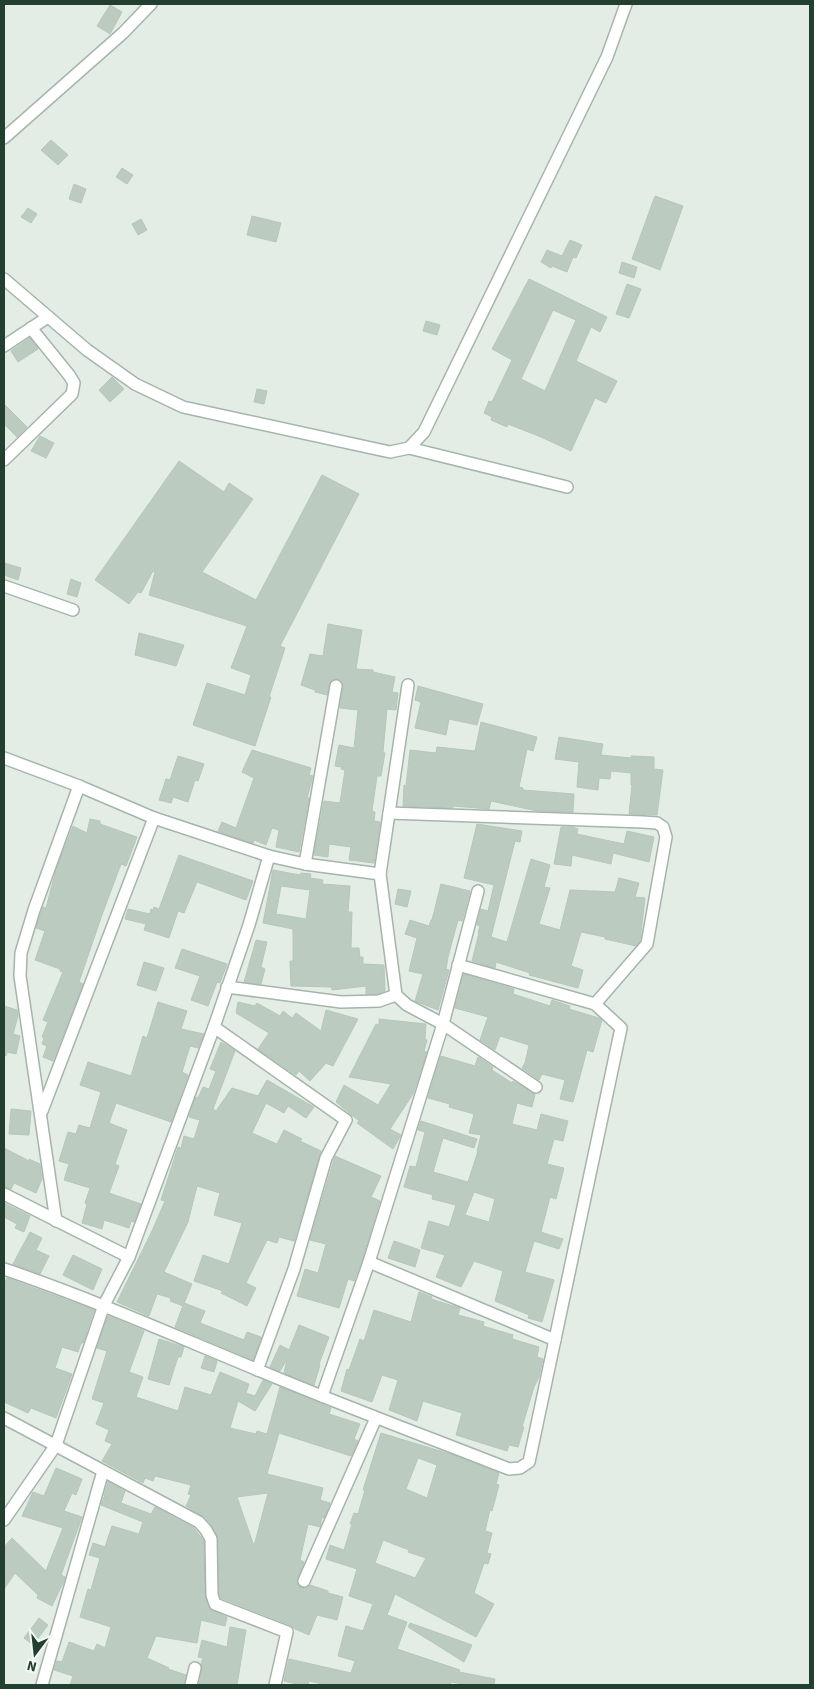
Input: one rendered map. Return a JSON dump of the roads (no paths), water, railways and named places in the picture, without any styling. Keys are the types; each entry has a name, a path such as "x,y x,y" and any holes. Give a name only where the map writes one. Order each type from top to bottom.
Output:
{"street":[{"path":"4,138 123,33 150,4"},
{"path":"409,448 424,432 599,75 626,4"},
{"path":"4,280 87,350 135,384 182,407 390,452 409,448 567,487"},
{"path":"4,346 48,317"},
{"path":"4,460 72,394 74,384 69,374 31,328"},
{"path":"4,586 73,610"},
{"path":"408,685 380,874 396,995 407,1005 443,1024 536,1087"},
{"path":"305,864 336,686"},
{"path":"4,758 79,786 154,818 269,856 305,864 380,874"},
{"path":"56,1222 20,976 21,953 34,910 79,786"},
{"path":"389,813 644,822 657,823 664,827 666,837 647,944 595,1004"},
{"path":"41,1113 154,818"},
{"path":"4,1520 56,1445 104,1306 129,1257 214,1026 249,924 269,856"},
{"path":"322,1396 369,1262 443,1024 478,891"},
{"path":"4,1269 104,1306 376,1418 509,1469 520,1468 529,1462 621,1028 595,1004 458,965"},
{"path":"227,987 341,1002 379,1001 396,995"},
{"path":"214,1026 346,1120 326,1158 294,1269 257,1370"},
{"path":"4,1194 56,1222 129,1257"},
{"path":"369,1262 555,1340"},
{"path":"4,1418 199,1522 211,1540 212,1595 215,1604 286,1632 275,1685"},
{"path":"304,1581 376,1418"},
{"path":"42,1685 103,1471"},
{"path":"191,1685 195,1668"}]}
